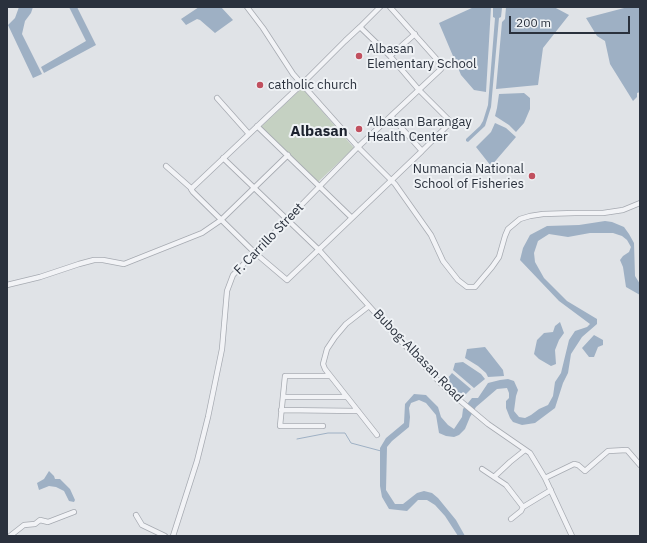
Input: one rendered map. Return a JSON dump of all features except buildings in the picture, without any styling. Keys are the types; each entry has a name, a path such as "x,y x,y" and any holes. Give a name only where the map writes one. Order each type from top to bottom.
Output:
{"street":[{"path":"247,7 263,28 293,74 358,147 391,180 431,235 443,261 452,274 467,287 475,287 492,267 499,257 508,229 520,219 543,214 603,213 623,210 640,203"},
{"path":"192,189 380,7"},
{"path":"390,7 415,34 390,56"},
{"path":"166,166 192,189 192,192 254,252 287,280 451,122 390,56 360,27"},
{"name":"F. Carrillo Street","path":"173,536 197,461 208,418 222,349 228,285 235,271 358,147 420,90 439,70 441,66 440,63 415,34"},
{"path":"217,98 249,134"},
{"path":"391,116 422,151"},
{"path":"257,126 352,218"},
{"path":"7,285 40,277 94,260 124,264 202,233 221,220 288,155"},
{"name":"Bubog-Albasan Road","path":"223,158 319,250 445,388 488,424 530,453 545,478 572,536"},
{"path":"369,306 346,324 329,345 325,353 324,364 325,369 330,376 377,435"},
{"path":"322,426 280,426 285,376 330,376"},
{"path":"282,397 346,397"},
{"path":"281,410 358,411"},
{"path":"494,477 525,450"},
{"path":"545,478 574,464 578,465 585,471 608,451 627,450 640,464"},
{"path":"482,469 510,490 523,507"},
{"path":"511,519 521,511 523,507 551,490"},
{"path":"10,536 24,525 35,524 40,520 48,522 74,512"},
{"path":"136,515 142,525 165,536"}],"green space":[{"path":"302,88 354,148 318,182 261,127"}],"water":[{"path":"19,7 33,7 31,13 25,21 22,34 42,74 33,78 8,25 15,18"},
{"path":"69,7 77,7 96,45 44,73 41,67 86,41"},
{"path":"199,7 221,7 233,20 215,33 197,19 186,25 181,19"},
{"path":"474,7 491,7 486,92 474,90 461,75 439,23"},
{"path":"506,7 554,7 569,15 543,48 538,85 496,89 502,22 505,19"},
{"path":"628,7 640,7 640,92 637,93 637,97 633,101 610,64 605,41 597,36 586,18"},
{"path":"493,8 502,8 501,17 499,18 491,107 485,126 468,142 466,139 480,126 483,121 488,105 495,18 493,17"},
{"path":"524,93 530,98 530,109 524,123 516,132 509,125 495,116 499,94"},
{"path":"495,123 506,128 516,137 491,166 476,147 491,132"},
{"path":"605,221 624,227 634,243 635,276 640,284 640,295 626,287 623,267 620,260 629,252 631,247 627,240 622,236 613,233 590,233 568,237 549,234 538,241 534,253 535,262 544,278 567,301 597,319 597,324 582,337 571,354 568,373 563,383 555,408 535,423 522,425 513,422 510,418 506,408 506,401 509,398 507,388 497,389 476,407 465,429 459,435 454,437 439,433 436,415 426,403 419,400 411,403 409,408 409,427 387,447 386,490 395,504 403,504 417,493 424,491 432,493 456,520 465,536 458,536 445,516 435,505 427,500 418,500 407,511 389,509 382,497 380,486 380,448 386,438 404,423 405,404 414,394 426,395 438,407 441,417 454,429 462,417 463,409 472,398 478,398 488,383 508,379 514,381 518,390 514,411 519,417 525,418 548,405 553,396 555,382 561,373 569,340 575,331 587,327 590,324 559,301 520,260 523,248 530,235 547,226 579,225"},
{"path":"560,322 564,333 555,350 556,364 551,366 539,359 534,354 537,340 544,333 553,332 555,326"},
{"path":"594,335 603,340 603,345 598,347 594,357 589,357 582,348"},
{"path":"485,347 503,370 504,376 488,377 486,373 478,366 465,358 467,349"},
{"path":"463,362 481,374 485,379 474,388 453,370 455,363"},
{"path":"452,373 471,389 463,397 454,390 446,380"},
{"path":"49,471 55,479 60,479 70,489 75,500 74,502 69,501 64,491 56,487 49,486 39,490 37,483 44,479"}],"waterway":[{"path":"297,439 328,433 345,433 351,443 381,451"}],"place":[{"name":"Albasan Elementary School","path":"359,56"},
{"name":"catholic church","path":"260,85"},
{"name":"Albasan Barangay Health Center","path":"359,129"},
{"name":"Numancia National School of Fisheries","path":"532,176"}],"district":[{"name":"Albasan","path":"319,132"}]}
